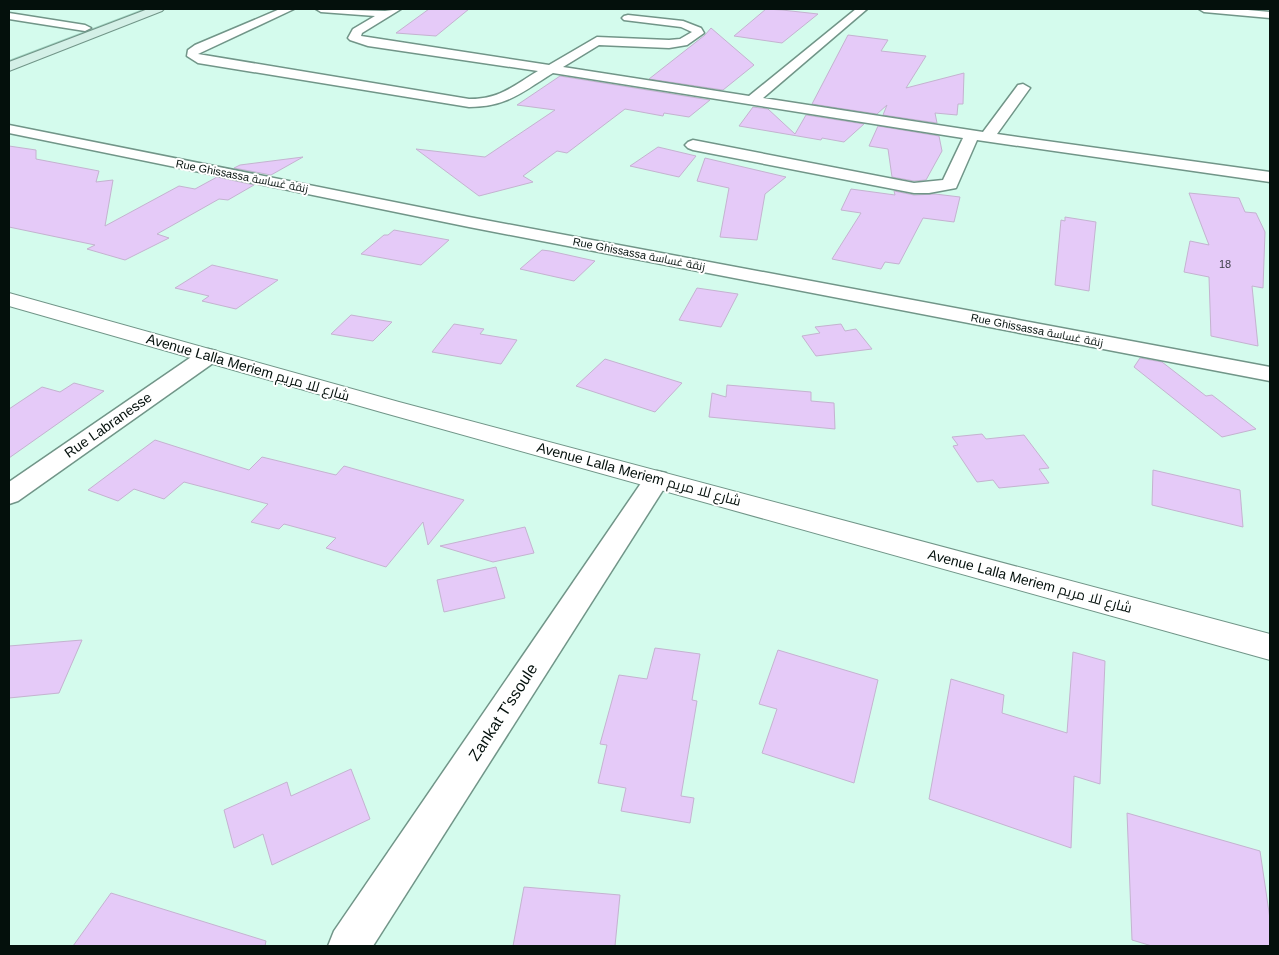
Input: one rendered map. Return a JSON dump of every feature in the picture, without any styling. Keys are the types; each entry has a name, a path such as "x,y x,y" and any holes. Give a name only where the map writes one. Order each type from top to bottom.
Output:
{"main road":[{"path":"9,57 133,9"},
{"path":"9,67 158,9"}],"street":[{"path":"289,9 199,48 192,53 193,56 478,104 488,104 501,99 596,41 669,44 683,42 698,33 697,30 683,24 628,18"},
{"path":"321,9 391,12"},
{"path":"752,100 862,9"},
{"path":"1204,9 1270,15"},
{"path":"391,12 357,31 354,38 372,43 474,57 980,136 1270,176"},
{"path":"9,16 85,28"},
{"path":"693,144 890,184 929,188 950,184 980,136 1023,88"},
{"name":"Rue Ghissassa زنقة غساسة","path":"9,129 469,222 1270,374"},
{"name":"Avenue Lalla Meriem شارع للا مريم","path":"9,299 464,428 658,478 1270,647"},
{"name":"Rue Labranesse","path":"9,495 208,356"},
{"name":"Zankat T'ssoule","path":"349,946 658,478"}],"green space":[{"path":"143,9 151,9 9,64 9,60"}],"building":[{"path":"429,9 469,9 436,36 396,33"},
{"path":"766,9 818,14 782,43 734,36"},
{"path":"711,28 754,65 723,90 649,79 705,35"},
{"path":"848,35 888,40 881,51 926,56 906,88 964,73 963,104 958,104 957,115 935,113 937,123 883,115 887,105 877,114 812,104"},
{"path":"560,76 710,100 689,117 664,113 663,116 625,109 567,153 557,151 523,176 533,182 479,196 416,149 485,157 555,110 517,105"},
{"path":"753,107 768,109 795,134 806,115 864,124 844,142 739,126"},
{"path":"878,126 939,136 942,151 926,180 914,181 892,177 888,149 869,146"},
{"path":"9,146 36,150 36,159 99,171 96,182 113,180 105,226 179,186 195,189 217,177 254,185 228,200 219,199 157,234 169,238 125,260 87,249 95,245 9,227"},
{"path":"658,147 696,156 679,177 630,166"},
{"path":"303,157 271,175 234,168 240,165"},
{"path":"705,158 786,177 765,194 757,240 720,237 729,188 697,181"},
{"path":"851,189 895,195 894,191 914,195 935,194 960,197 954,222 923,218 899,264 885,262 881,269 832,259 861,213 841,210"},
{"path":"1189,193 1239,198 1245,212 1256,213 1265,232 1263,288 1252,286 1258,346 1211,336 1209,277 1184,272 1190,241 1209,245"},
{"path":"1065,217 1096,222 1089,291 1055,285 1061,220 1065,221"},
{"path":"394,230 449,240 421,265 361,254 384,235 388,235"},
{"path":"542,250 595,261 574,281 520,269"},
{"path":"212,265 278,280 236,309 202,301 209,296 175,288"},
{"path":"697,288 738,294 721,327 679,320"},
{"path":"351,315 392,322 373,341 331,334"},
{"path":"454,324 484,329 480,334 517,340 501,364 432,352"},
{"path":"841,324 845,331 856,329 872,349 816,356 802,336 820,333 815,327"},
{"path":"1140,358 1162,362 1206,396 1212,395 1256,429 1222,437 1134,367"},
{"path":"605,359 682,383 655,412 576,386"},
{"path":"74,383 104,391 9,458 9,409 42,387 60,392"},
{"path":"727,385 811,392 811,401 834,403 835,429 709,417 712,393 726,397"},
{"path":"982,434 986,439 1024,435 1049,468 1039,469 1049,483 999,488 993,480 977,482 953,446 958,445 952,437"},
{"path":"155,440 249,470 262,457 336,475 344,466 464,500 428,545 423,522 386,567 326,548 336,538 284,524 279,529 251,522 268,504 184,482 164,499 134,489 118,501 88,490"},
{"path":"1153,470 1240,490 1243,527 1152,505"},
{"path":"525,527 534,553 493,562 440,546"},
{"path":"496,567 505,598 444,612 437,580"},
{"path":"82,640 59,693 9,698 9,646"},
{"path":"655,648 700,654 692,700 697,701 681,796 694,798 690,823 621,811 626,788 598,783 607,745 600,744 619,675 647,679"},
{"path":"778,650 878,680 854,783 762,753 777,709 759,704"},
{"path":"1073,652 1105,661 1100,784 1074,776 1071,848 929,799 951,679 1004,695 1002,713 1067,733"},
{"path":"351,769 370,819 272,865 263,834 234,848 224,810 287,782 291,796"},
{"path":"1127,813 1260,851 1270,919 1270,946 1152,946 1132,940"},
{"path":"524,887 620,895 615,946 513,946"},
{"path":"111,893 266,941 265,946 73,946"}]}
